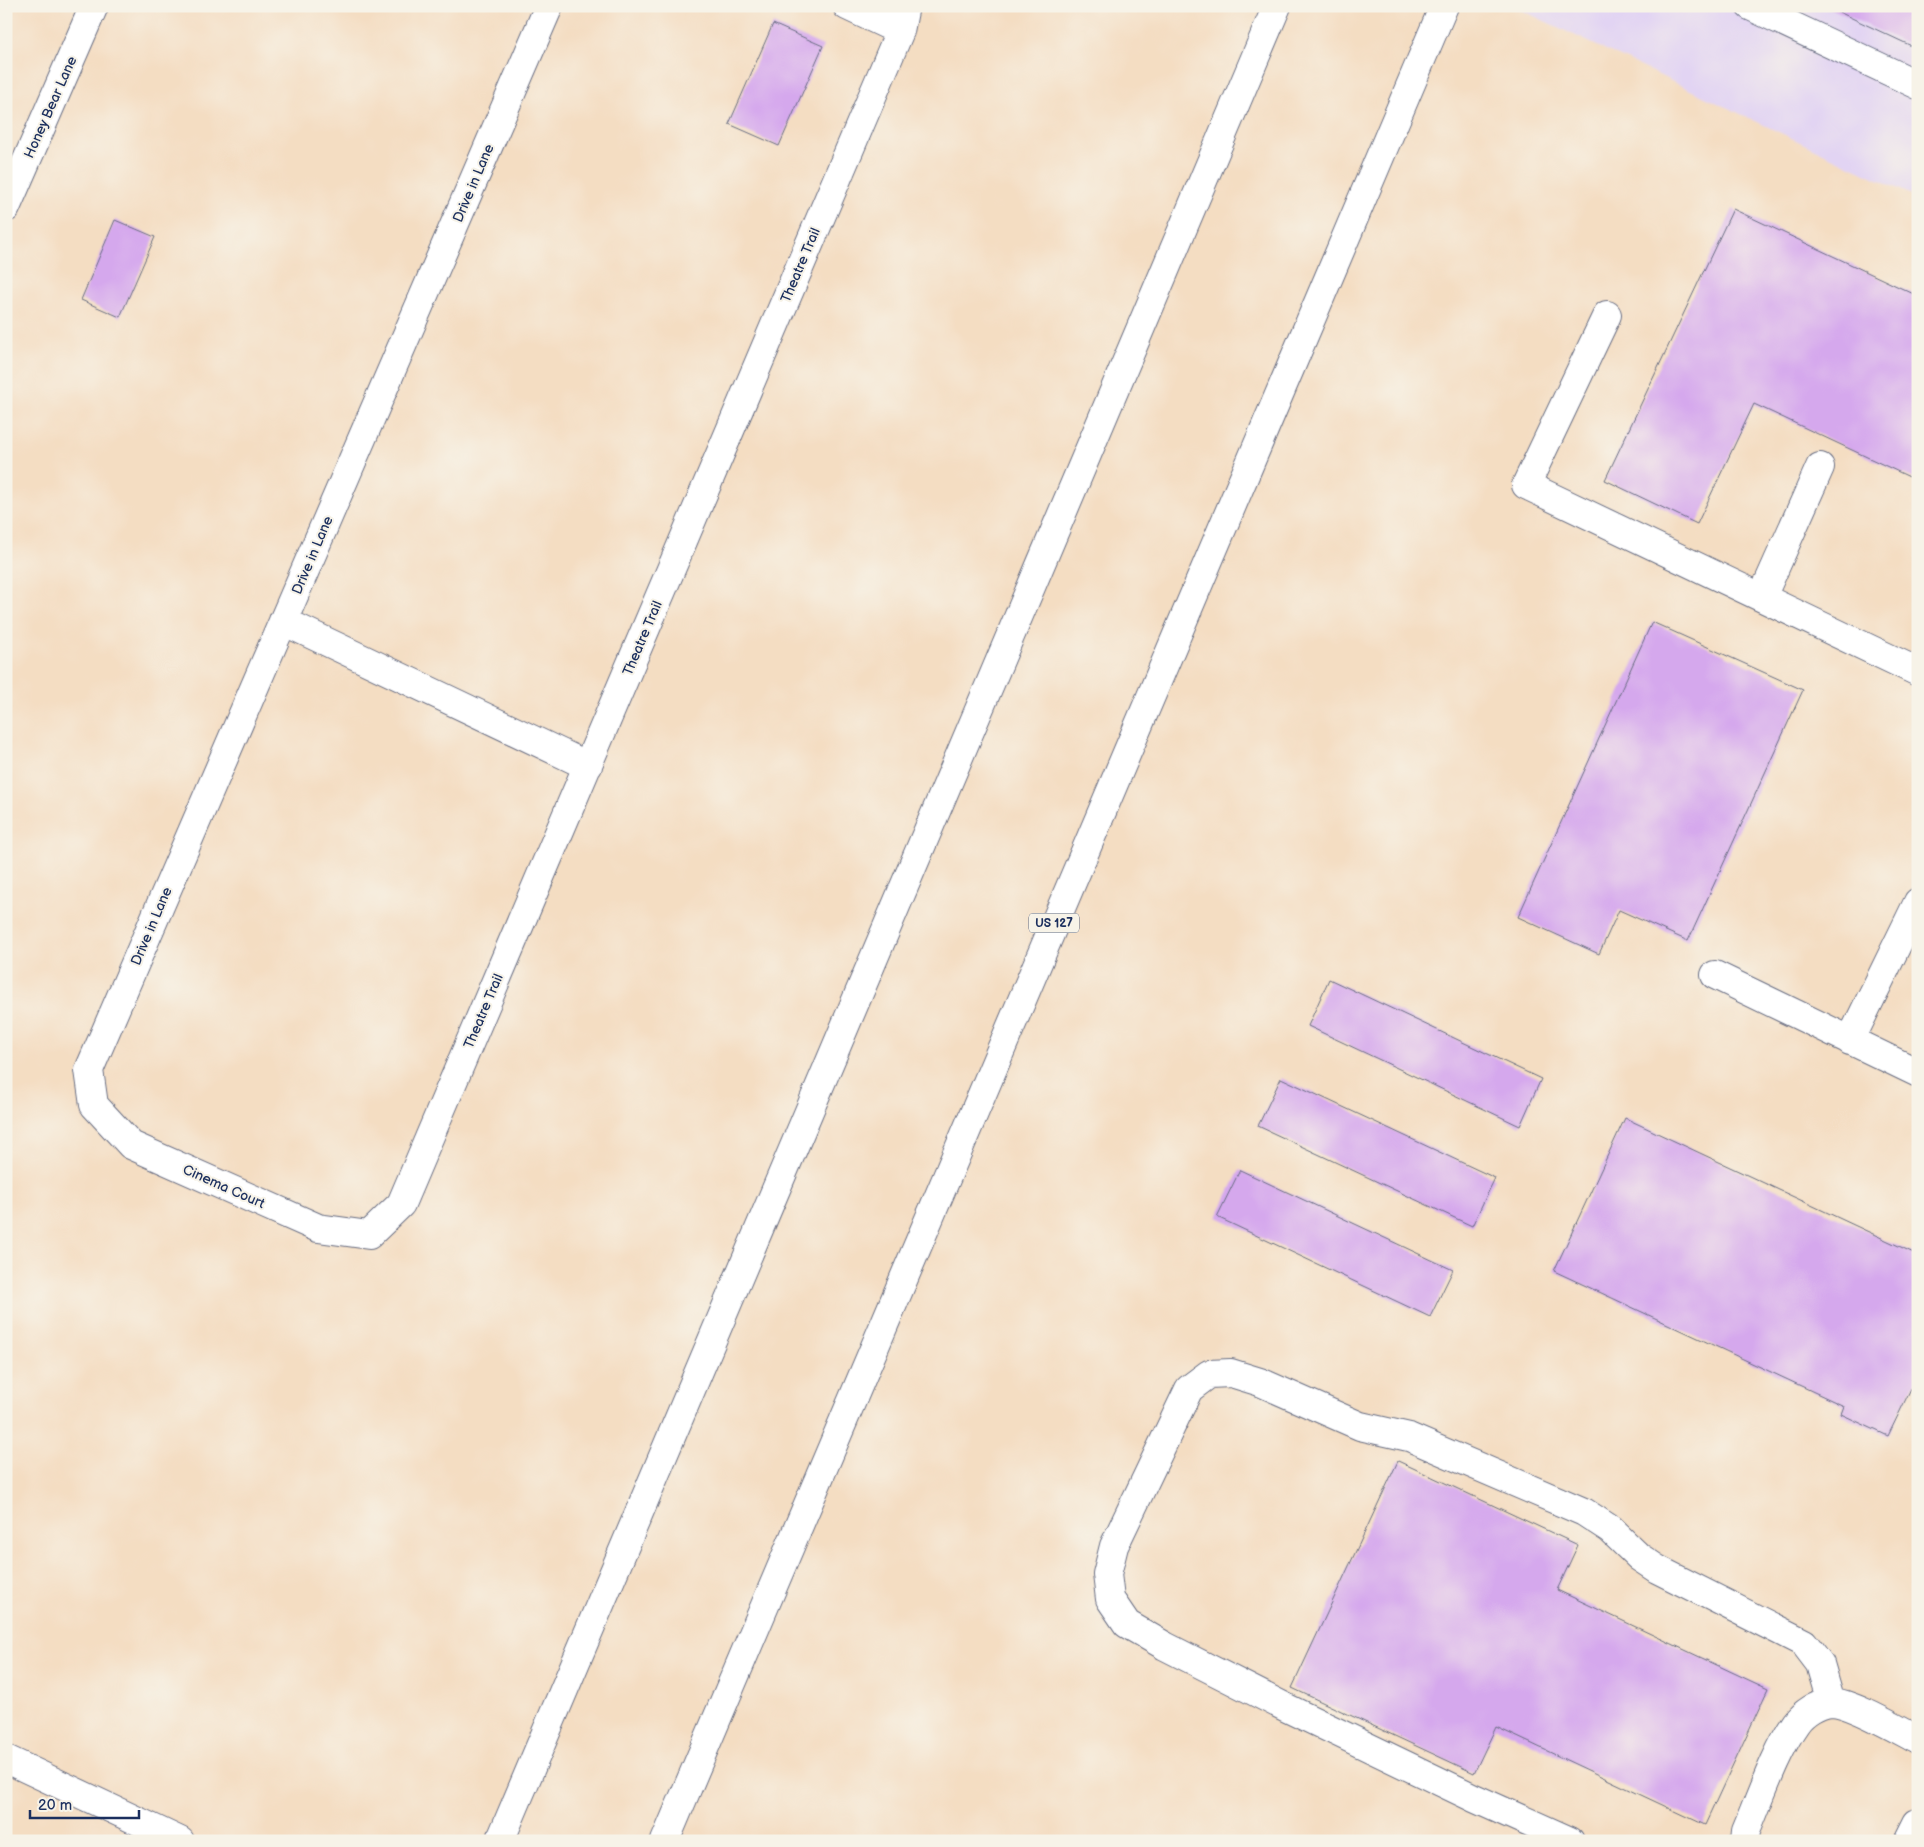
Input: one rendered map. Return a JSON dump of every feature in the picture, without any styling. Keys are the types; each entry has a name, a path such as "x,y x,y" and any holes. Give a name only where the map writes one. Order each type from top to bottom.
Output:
{"main road":[{"name":"Honey Bear Lane","path":"6,208 94,6"},
{"name":"Drive in Lane","path":"94,1105 89,1070 549,6"},
{"path":"847,6 902,18"},
{"path":"1265,34 1272,6"},
{"path":"500,1841 1277,6"},
{"name":"US 127","path":"665,1841 1444,6"},
{"path":"1750,6 1918,85"},
{"name":"Theatre Trail","path":"369,1235 401,1204 588,766 902,18"},
{"path":"1608,315 1526,485 1918,672"},
{"path":"1762,597 1820,467"},
{"path":"283,621 588,766"},
{"path":"1850,1040 1918,902"},
{"path":"1714,975 1918,1073"},
{"name":"Cinema Court","path":"94,1105 131,1145 318,1228 369,1235"},
{"path":"1570,1841 1474,1798 1287,1708 1165,1646 1127,1624 1110,1599 1107,1574 1114,1546 1189,1389 1209,1374 1231,1372 1260,1382 1360,1426 1409,1437 1584,1512 1610,1529 1639,1557 1657,1569 1804,1643 1820,1664 1830,1702"},
{"path":"1745,1841 1746,1831 1771,1772 1796,1723 1812,1708 1830,1702 1856,1709 1918,1740"},
{"path":"6,1759 180,1841"},
{"path":"1909,1841 1918,1823"}],"shaded area":[{"path":"1513,6 1918,6 1918,198"}],"building":[{"path":"1826,6 1918,6 1918,49"},
{"path":"773,24 823,46 779,146 729,124"},
{"path":"1733,209 1918,296 1918,481 1754,404 1697,524 1605,480"},
{"path":"115,220 155,237 120,317 81,300"},
{"path":"1652,622 1803,690 1688,941 1619,910 1599,954 1518,917"},
{"path":"1329,979 1541,1079 1520,1126 1308,1026"},
{"path":"1281,1078 1495,1178 1472,1226 1258,1126"},
{"path":"1625,1118 1918,1255 1918,1374 1888,1436 1841,1414 1844,1406 1554,1271"},
{"path":"1240,1170 1453,1270 1430,1317 1217,1217"},
{"path":"1398,1461 1578,1545 1557,1590 1768,1689 1705,1825 1496,1727 1474,1773 1292,1688"}]}
